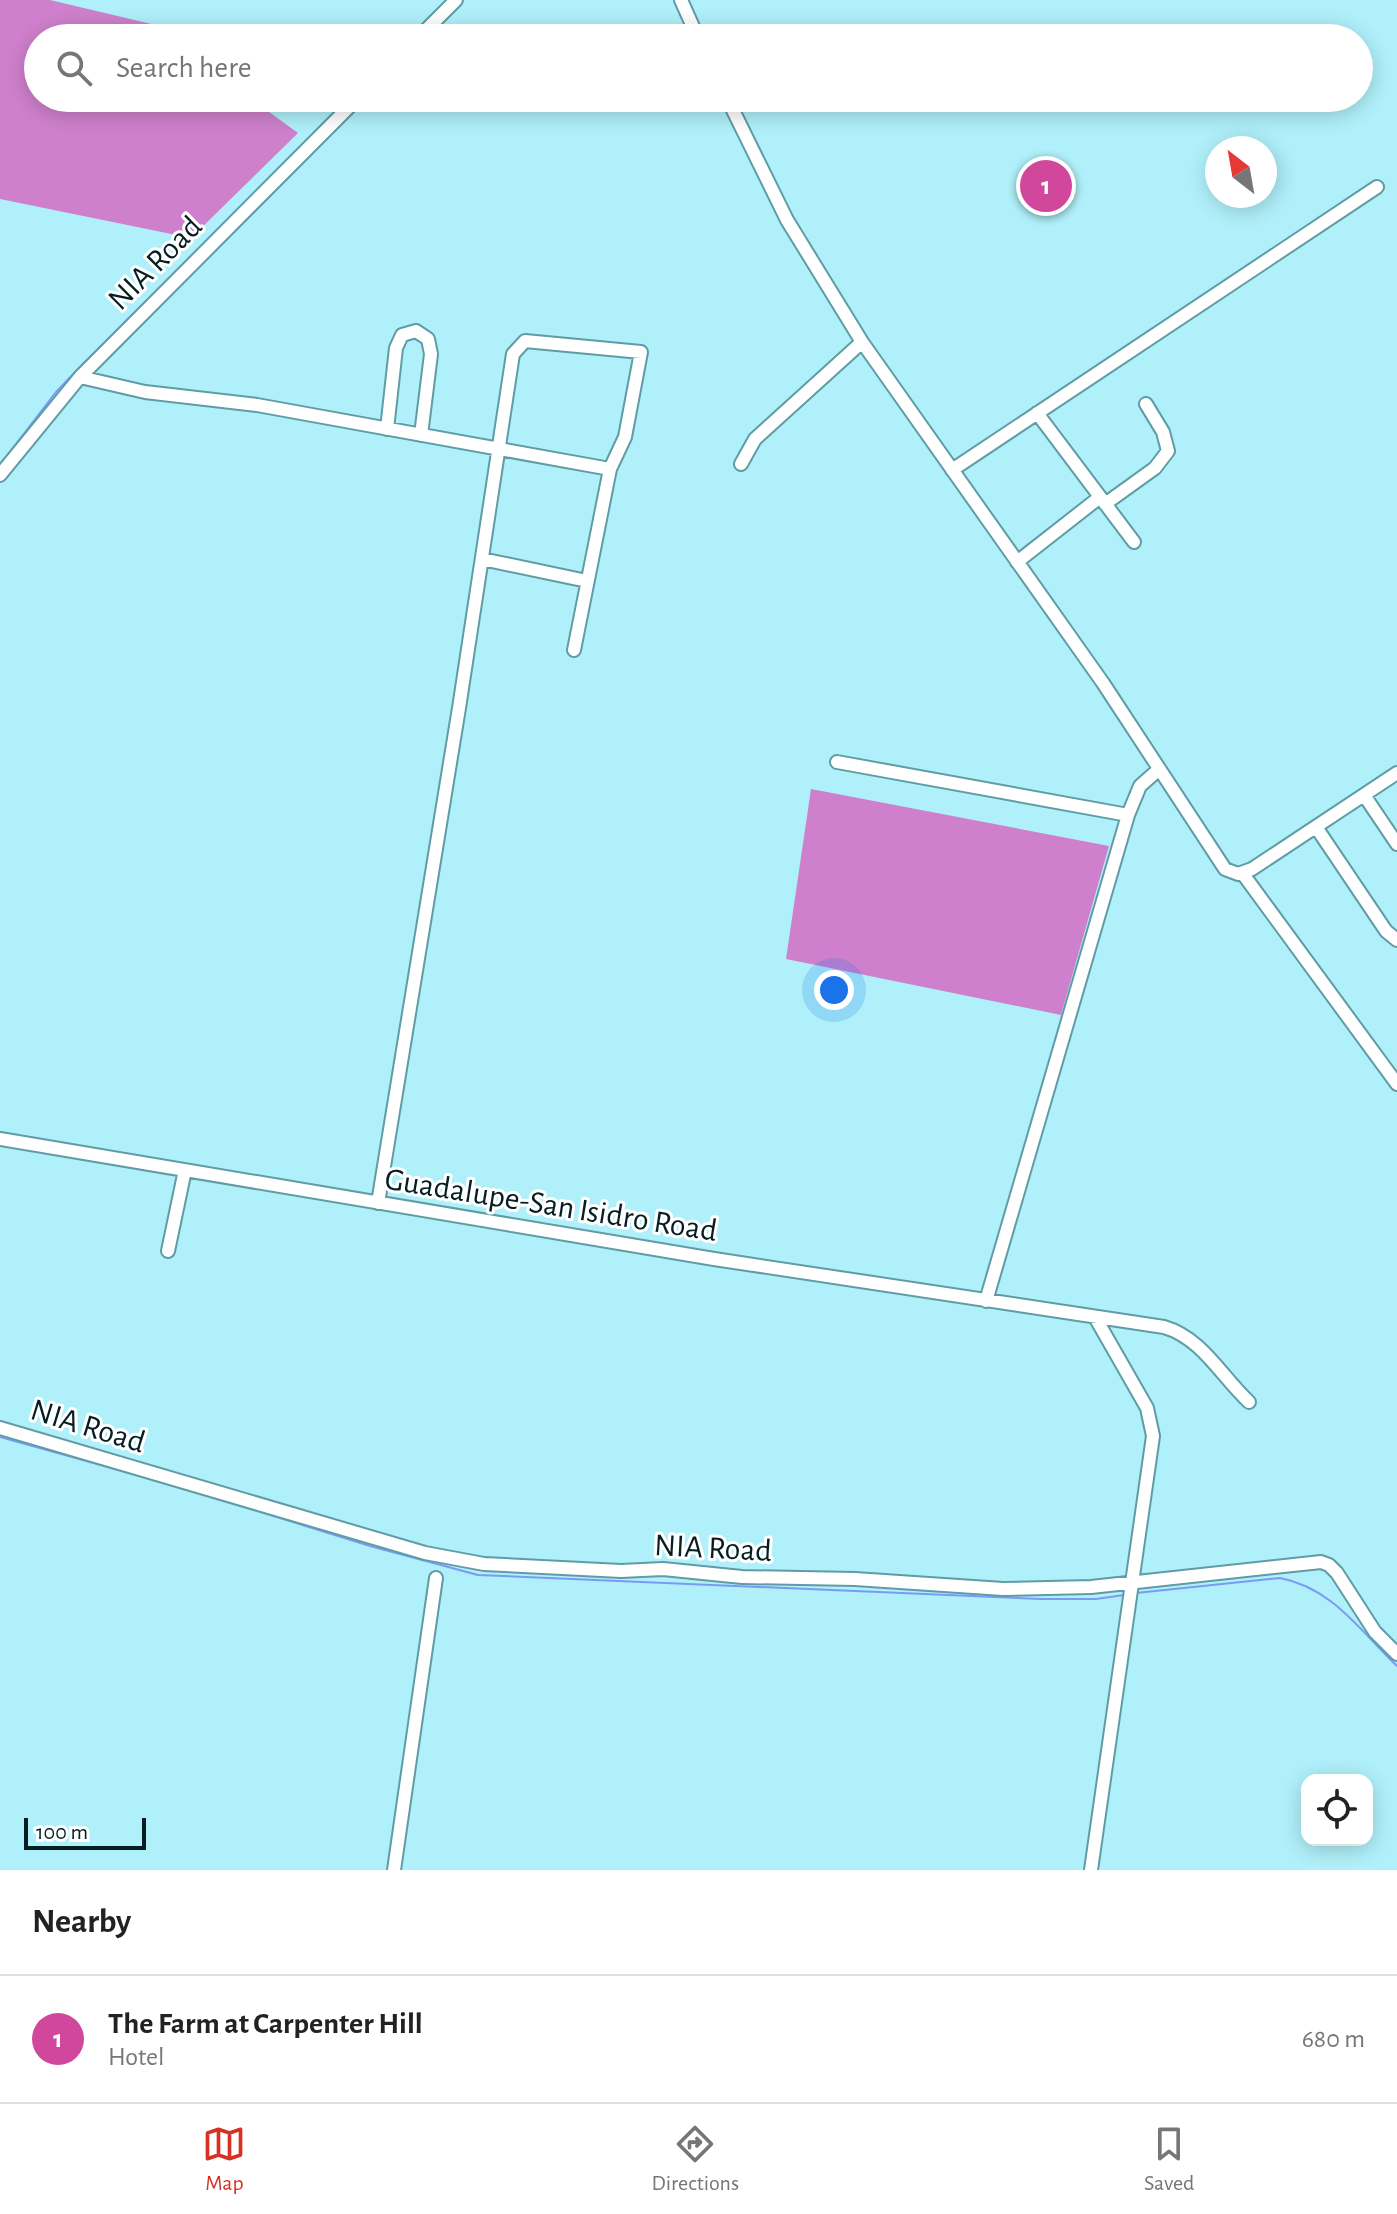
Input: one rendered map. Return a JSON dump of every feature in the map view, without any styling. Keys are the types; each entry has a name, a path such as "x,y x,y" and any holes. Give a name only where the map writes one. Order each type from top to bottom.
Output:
{"street":[{"path":"432,24 456,0"},
{"path":"681,0 692,24"},
{"name":"NIA Road","path":"0,475 80,377 344,112"},
{"path":"734,112 787,220 862,342 1103,683 1219,861 1232,873 1243,874 1397,773"},
{"path":"952,470 1377,187"},
{"path":"387,429 396,348 402,335 416,331 428,339 431,354 421,435"},
{"path":"378,1203 513,354 520,344 532,340 641,352 625,437 610,469 574,650"},
{"path":"741,464 755,439 862,342"},
{"path":"80,377 145,392 257,405 610,469"},
{"path":"1017,562 1103,500 1155,468 1168,451 1163,432 1146,404"},
{"path":"1037,413 1134,542"},
{"path":"482,559 587,581"},
{"path":"837,762 1128,815"},
{"path":"986,1301 1128,815 1140,786 1158,770"},
{"path":"1364,795 1397,844"},
{"path":"1316,827 1386,931 1397,940"},
{"path":"1243,874 1397,1084"},
{"name":"Guadalupe-San Isidro Road","path":"0,1139 378,1203 1164,1327 1180,1333 1206,1353 1249,1402"},
{"path":"168,1251 185,1170"},
{"path":"1091,1870 1153,1428 1147,1408 1095,1317"},
{"name":"NIA Road","path":"0,1428 425,1553 484,1564 621,1571 663,1569 742,1577 855,1579 1003,1589 1091,1587 1321,1562 1337,1573 1375,1632 1397,1654"},
{"path":"394,1870 436,1578"}],"shaded area":[{"path":"0,0 50,0 151,24 24,24 24,112 269,112 298,133 191,238 0,199"},
{"path":"811,789 1109,846 1061,1015 786,959"}],"waterway":[{"path":"423,24 431,16"},
{"path":"0,465 56,392 335,112"},
{"path":"0,1437 176,1486"},
{"path":"190,1490 370,1546 478,1575 1041,1599 1096,1599 1124,1595"},
{"path":"1136,1593 1280,1578 1299,1583 1331,1601 1397,1666"}],"place":[{"name":"The Farm at Carpenter Hill","path":"1046,186"}]}
